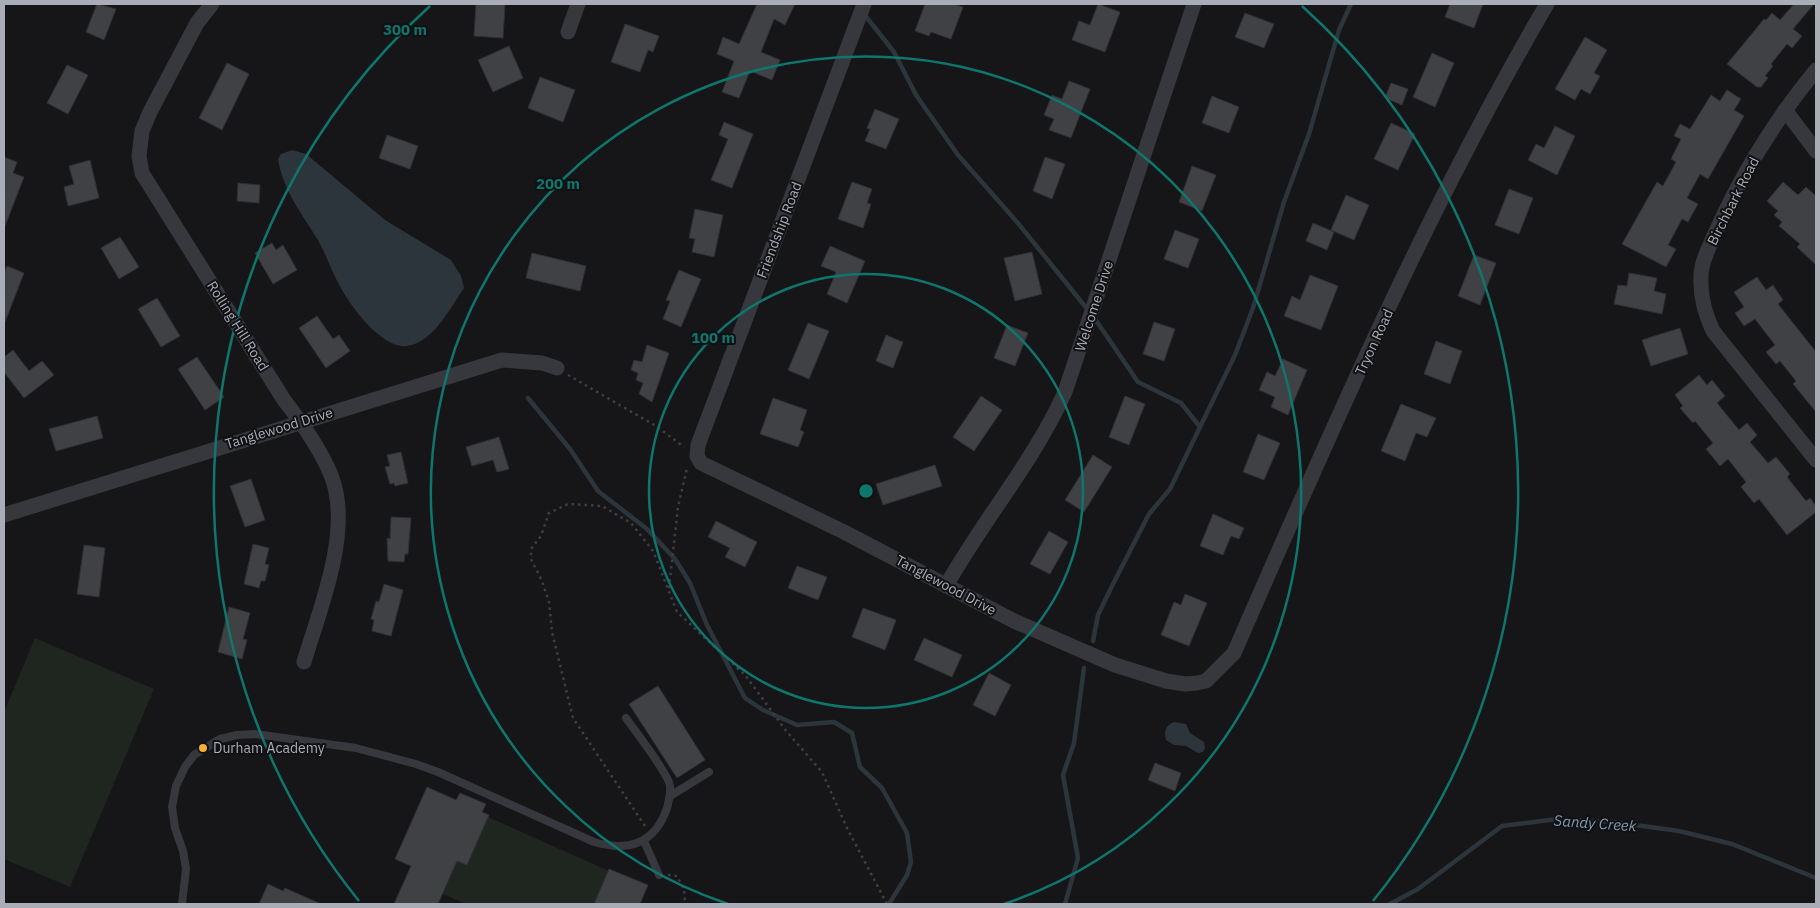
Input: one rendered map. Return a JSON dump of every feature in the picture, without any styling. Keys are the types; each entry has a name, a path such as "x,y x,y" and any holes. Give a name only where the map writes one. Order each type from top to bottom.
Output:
{"street":[{"name":"Rolling Hill Road","path":"212,4 197,22 150,112 142,131 139,156 142,173 284,400 300,422 332,477 338,522 337,542 304,662"},
{"path":"568,32 578,4"},
{"name":"Friendship Road","path":"697,456 704,430 864,4"},
{"name":"Welcome Drive","path":"946,586 965,552 1043,435 1065,392 1194,4"},
{"name":"Tryon Road","path":"1206,681 1234,653 1400,284 1475,132 1547,4"},
{"name":"Birchbark Road","path":"1816,70 1785,110 1750,166 1721,219 1706,254 1701,274 1702,307 1713,331 1816,460"},
{"path":"1785,110 1816,151"},
{"name":"Tanglewood Drive","path":"4,515 502,360 542,363 556,368"},
{"name":"Tanglewood Drive","path":"697,456 701,463 844,532 1021,624 1115,665 1166,681 1185,684 1206,681"}],"lane":[{"path":"182,904 186,869 183,851 175,828 172,807 176,786 185,767 194,755 220,740 237,735 255,734 356,748 438,772 594,842 607,846 631,845 645,840 660,824 670,796 669,783 626,718"},
{"path":"670,796 709,772"},
{"path":"645,840 659,875"}],"path":[{"path":"556,368 656,426 697,456 686,469 678,506 669,589"},
{"path":"645,840 645,824 573,718 552,632 548,602 542,581 531,559 530,549 541,536 549,513 568,504 602,506 632,523 653,551 678,612 745,675 787,732 822,772 847,828 887,904"},
{"path":"659,875 677,876 684,889 684,904"}],"shaded area":[{"path":"292,150 306,154 385,220 451,260 461,276 464,288 440,323 425,338 407,346 397,345 378,334 352,306 318,240 284,181 278,159 281,154"},
{"path":"35,638 154,689 70,887 4,859 4,712"},
{"path":"1174,722 1186,724 1190,733 1204,742 1205,748 1203,752 1198,753 1186,746 1174,745 1166,740 1166,729"},
{"path":"488,817 609,871 594,904 466,904 443,894 457,861"}],"building":[{"path":"97,4 116,9 104,40 86,32"},
{"path":"476,4 505,4 503,38 474,36"},
{"path":"757,4 795,4 785,25 774,19 761,52 780,60 772,80 750,71 739,98 722,92 734,61 717,54 723,37 739,44"},
{"path":"925,4 953,4 963,7 951,39 931,32 929,36 915,31"},
{"path":"1098,4 1120,12 1105,52 1072,40 1079,21 1090,25"},
{"path":"1450,4 1483,4 1474,28 1445,17"},
{"path":"1794,4 1814,4 1793,29 1802,36 1792,48 1787,44 1771,64 1773,66 1765,76 1768,78 1761,87 1757,87 1727,64 1764,19 1766,20 1772,13 1780,20"},
{"path":"1245,13 1274,24 1264,48 1235,37"},
{"path":"625,24 659,36 653,52 648,50 640,72 611,62"},
{"path":"1585,37 1607,50 1594,73 1600,76 1590,94 1581,89 1575,100 1555,89"},
{"path":"509,46 523,78 493,92 478,60"},
{"path":"1432,53 1454,63 1435,107 1413,97"},
{"path":"227,63 249,74 222,130 199,118"},
{"path":"67,65 88,75 68,114 47,103"},
{"path":"540,77 575,90 563,122 528,108"},
{"path":"1069,81 1090,89 1071,138 1049,130 1054,119 1044,115 1052,95 1062,99"},
{"path":"1391,83 1408,89 1402,105 1385,98"},
{"path":"1727,90 1741,99 1734,110 1744,116 1708,179 1700,174 1687,198 1698,204 1688,222 1682,219 1668,245 1676,249 1666,267 1622,244 1657,182 1663,186 1676,162 1671,159 1681,139 1674,136 1680,124 1690,129 1711,95 1720,101"},
{"path":"1212,96 1239,107 1229,133 1202,123"},
{"path":"875,109 899,119 886,149 865,141 870,129 867,128"},
{"path":"724,122 753,134 732,188 711,180 728,139 719,135"},
{"path":"1391,123 1415,134 1398,170 1374,159"},
{"path":"1555,126 1575,136 1557,175 1528,160 1536,144 1544,148"},
{"path":"387,135 418,146 410,169 379,158"},
{"path":"4,157 17,162 13,173 24,177 5,226"},
{"path":"1045,157 1065,164 1052,199 1033,191"},
{"path":"90,160 99,198 68,206 64,187 74,184 69,166"},
{"path":"1192,166 1216,175 1202,211 1179,202"},
{"path":"852,182 872,189 867,203 871,204 863,228 838,219"},
{"path":"1783,182 1798,195 1806,187 1816,196 1816,265 1797,247 1800,244 1779,226 1782,222 1774,215 1778,211 1767,201"},
{"path":"238,183 260,185 259,203 237,201"},
{"path":"1509,189 1533,198 1519,234 1495,225"},
{"path":"1346,195 1369,205 1354,240 1331,230"},
{"path":"695,209 723,215 714,257 692,252 695,239 689,238"},
{"path":"1313,223 1334,232 1327,250 1306,241"},
{"path":"1175,230 1199,239 1188,268 1164,259"},
{"path":"120,237 139,267 119,279 101,248"},
{"path":"272,243 276,250 283,245 297,270 273,284 255,253"},
{"path":"830,246 865,261 847,303 827,294 836,272 821,266"},
{"path":"1032,252 1042,294 1015,301 1004,258"},
{"path":"532,253 586,266 580,291 526,278"},
{"path":"1474,255 1496,263 1480,305 1458,296"},
{"path":"7,266 24,273 5,322 4,273"},
{"path":"679,270 701,279 681,327 663,319 670,301 666,300"},
{"path":"1629,273 1657,278 1654,291 1666,294 1662,314 1614,304 1618,285 1627,286"},
{"path":"1310,275 1338,286 1321,330 1284,316 1292,296 1300,300"},
{"path":"1757,277 1766,290 1773,285 1783,300 1778,304 1816,352 1816,412 1793,384 1796,381 1780,361 1776,364 1766,352 1775,345 1755,319 1744,326 1735,313 1744,307 1734,292"},
{"path":"157,298 180,336 161,347 138,309"},
{"path":"317,316 333,339 339,335 350,351 326,368 299,328"},
{"path":"1154,322 1175,329 1164,361 1143,354"},
{"path":"808,323 829,331 809,379 788,370"},
{"path":"1007,325 1028,333 1015,366 994,358"},
{"path":"1680,328 1688,354 1651,366 1642,340"},
{"path":"886,335 903,342 893,368 876,361"},
{"path":"1436,341 1462,351 1450,384 1424,374"},
{"path":"647,345 669,353 652,402 639,394 643,383 636,380 638,373 631,370 634,360 642,362"},
{"path":"13,350 29,371 42,361 54,375 24,398 4,372 4,357"},
{"path":"197,357 224,397 205,410 178,369"},
{"path":"1283,359 1307,370 1288,415 1271,407 1275,397 1259,390 1267,372 1275,376"},
{"path":"1699,375 1707,385 1712,380 1725,396 1717,403 1739,430 1747,423 1757,435 1750,442 1768,463 1776,457 1790,474 1787,477 1806,501 1810,498 1816,506 1816,512 1787,535 1759,499 1754,503 1741,487 1746,482 1728,459 1720,466 1706,449 1713,443 1695,421 1693,423 1680,408 1683,406 1675,395"},
{"path":"981,396 1002,410 974,451 953,437"},
{"path":"1125,396 1145,404 1129,445 1109,437"},
{"path":"773,398 807,410 800,430 804,432 798,447 760,434"},
{"path":"1401,404 1436,418 1427,437 1416,433 1405,461 1381,451"},
{"path":"97,416 103,438 56,451 49,429"},
{"path":"1258,434 1280,443 1264,480 1243,472"},
{"path":"499,437 509,469 497,472 493,460 472,466 466,447"},
{"path":"401,452 408,483 395,486 394,483 390,484 385,467 390,466 387,455"},
{"path":"1093,455 1112,467 1084,512 1065,500"},
{"path":"935,465 942,486 883,505 876,484"},
{"path":"251,479 265,520 245,527 230,486"},
{"path":"1213,514 1244,528 1239,539 1231,536 1223,555 1200,546"},
{"path":"391,517 411,518 408,554 405,554 404,562 388,561 387,538 390,539"},
{"path":"716,521 757,542 745,567 725,557 730,548 708,537"},
{"path":"1049,531 1068,542 1050,574 1030,564"},
{"path":"253,544 269,548 265,564 269,565 265,581 261,581 259,588 244,584"},
{"path":"84,545 105,548 99,597 77,594"},
{"path":"797,566 827,577 818,600 788,588"},
{"path":"384,584 403,590 391,636 372,631 374,620 371,619 376,601 379,602"},
{"path":"1185,594 1207,603 1189,646 1161,635 1174,602 1181,605"},
{"path":"229,607 250,613 243,639 247,640 242,659 218,652"},
{"path":"863,608 896,620 885,650 852,637"},
{"path":"924,638 962,655 952,677 914,660"},
{"path":"989,673 1011,685 995,716 973,705"},
{"path":"658,686 705,760 677,778 629,704"},
{"path":"1155,763 1181,773 1175,791 1148,780"},
{"path":"427,787 456,800 460,793 486,804 482,812 489,815 467,865 457,861 438,904 394,904 411,866 395,859"},
{"path":"609,869 648,885 640,904 594,904"},
{"path":"268,884 283,891 285,888 321,904 259,904"}],"waterway":[{"path":"1093,641 1098,615 1112,586 1149,514 1170,489 1235,355 1253,308 1284,202 1309,134 1339,30 1351,4"},
{"path":"864,14 894,52 916,95 958,155 1017,222 1088,310"},
{"path":"1093,316 1138,382 1181,403 1200,427"},
{"path":"528,398 570,449 598,491 647,529 675,559 690,583 707,625 745,698 763,710 797,725 834,722 852,733 860,767 882,788 907,833 911,862 907,875 889,904"},
{"path":"1065,904 1078,858 1063,775 1074,743 1084,668"},
{"name":"Sandy Creek","path":"1390,904 1418,889 1502,826 1557,819 1613,822 1679,831 1732,844 1816,878"}],"place":[{"name":"Durham Academy","path":"203,748"}]}
